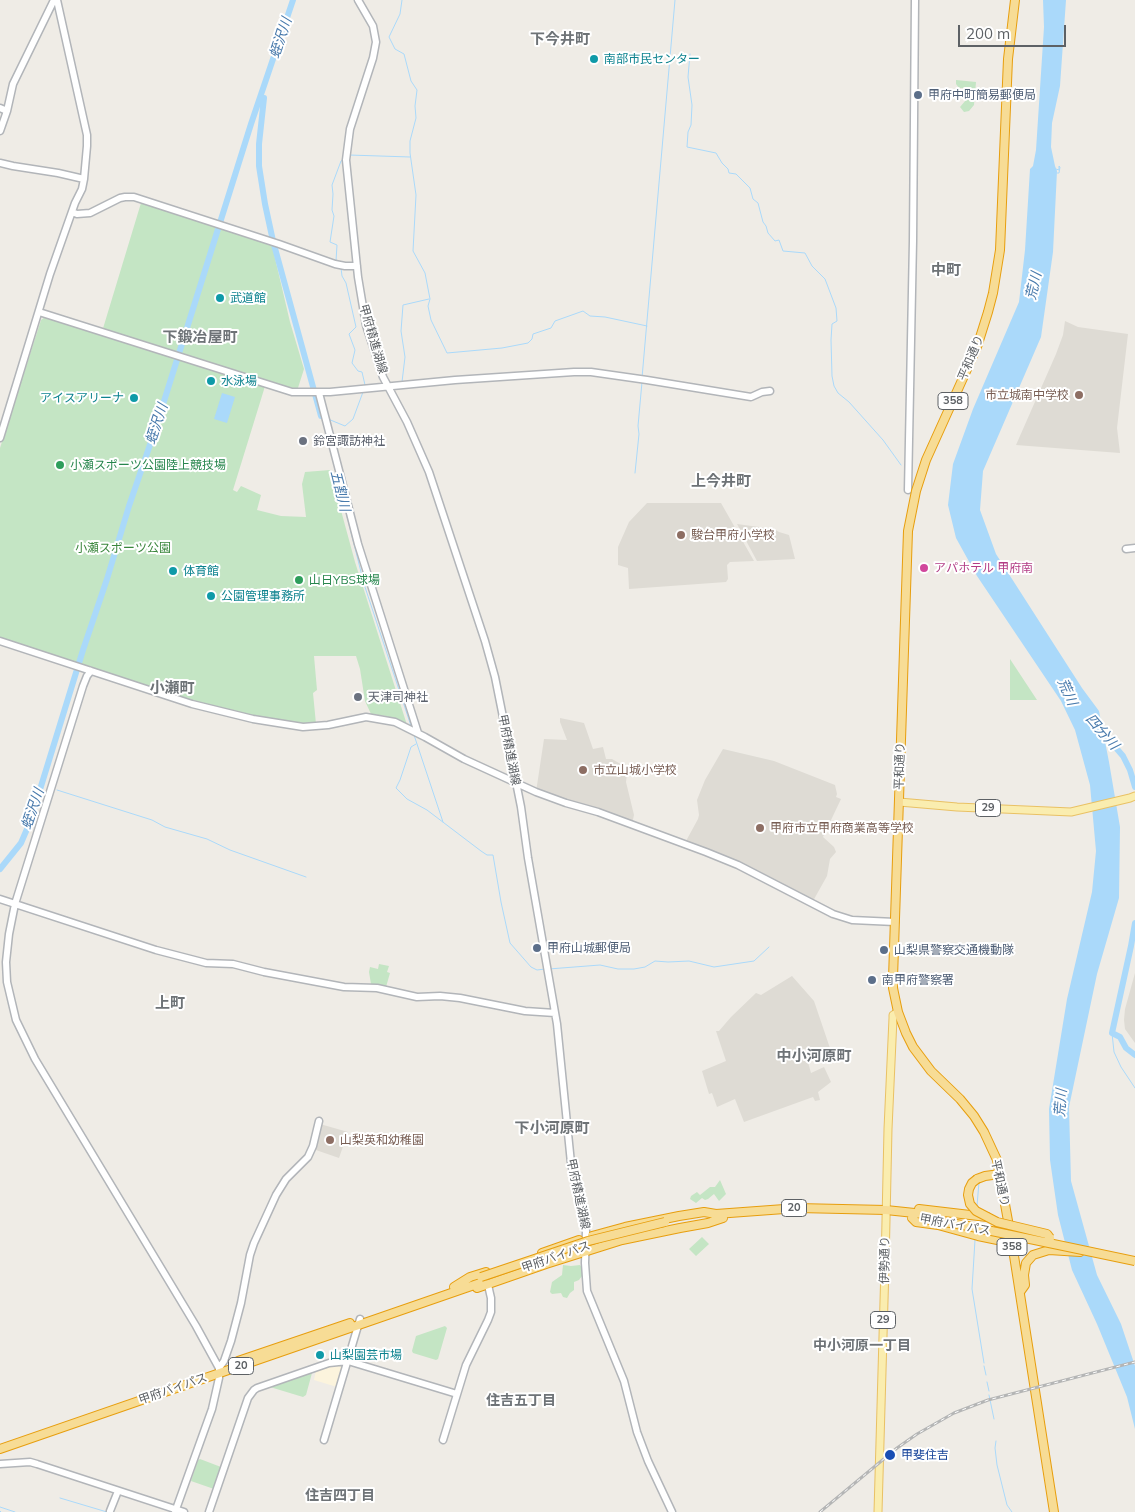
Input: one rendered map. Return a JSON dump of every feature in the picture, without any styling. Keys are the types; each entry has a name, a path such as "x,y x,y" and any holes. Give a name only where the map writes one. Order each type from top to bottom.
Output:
{"highway":[{"name":"平和通り","path":"1015,0 1008,60 1000,250 993,293 977,347 926,460 910,513 906,553 893,988 898,1012 906,1033 919,1055 968,1108 984,1132 997,1160 1020,1292 1054,1512"},
{"path":"1000,1174 984,1176 972,1183 968,1196 970,1204 976,1212 997,1222 1046,1234 1050,1238"},
{"path":"888,1212 896,1207 1008,1220"},
{"path":"455,1289 470,1278 586,1238 625,1227 704,1212 719,1216"},
{"name":"甲府バイパス","path":"0,1449 359,1322 484,1281 588,1241 666,1224 719,1216 792,1212 888,1212 968,1221 1135,1256"},
{"name":"甲府バイパス","path":"888,1212 912,1218 924,1217 1135,1261"},
{"path":"484,1281 622,1240 708,1223 719,1216"},
{"path":"912,1218 916,1222 938,1225 1012,1243"},
{"path":"1020,1292 1025,1286 1024,1269 1028,1259 1040,1252 1049,1250 1068,1251 1113,1256"},
{"name":"甲府バイパス","path":"0,1444 219,1371"}],"main road":[{"name":"29","path":"899,802 1032,811 1077,811 1135,796"},
{"name":"伊勢通り","path":"878,1512 888,1212 887,1145 893,1015 898,1012"}],"street":[{"path":"0,131 3,109 13,84 56,0"},
{"path":"0,438 50,274 72,212 82,190 84,179 87,135 56,0"},
{"name":"甲府精進湖線","path":"358,0 373,26 376,42 375,52 350,129 346,157 356,266 367,330 379,367 423,457 491,664 516,782 556,1013 571,1163 585,1225 585,1279 587,1291 610,1351 624,1381 637,1432 672,1512"},
{"path":"908,490 915,0"},
{"path":"0,163 84,179"},
{"path":"72,212 77,214 90,213 120,198 134,197 274,242 337,265 356,266"},
{"path":"39,312 281,389 296,392 316,393 574,372 591,372 751,397 770,391"},
{"path":"316,393 326,418 358,544 414,731"},
{"path":"1126,549 1135,548"},
{"path":"0,641 192,704 253,719 303,727 318,727 359,718 373,718 395,722 464,759 542,794 598,812 717,857 833,914 852,920 895,922"},
{"path":"91,671 83,686 15,904 6,962 8,990 12,1007 35,1059 199,1331 219,1371"},
{"path":"489,770 508,773 511,772 512,767"},
{"path":"0,899 156,950 206,963 240,965 264,972 344,987 377,988 417,997 440,996 469,999 531,1012 556,1013"},
{"path":"176,1511 212,1409 219,1371 231,1341 254,1243 279,1190 286,1179 308,1157 319,1121"},
{"path":"444,1440 466,1365 491,1312 491,1298 484,1281"},
{"path":"324,1440 359,1322"},
{"path":"209,1512 248,1398 254,1390 329,1363 348,1361 457,1394"},
{"path":"0,1464 30,1462 176,1511 184,1512"},
{"path":"110,1511 118,1491"}],"shaded area":[{"name":"市立城南中学校","path":"1065,321 1078,327 1128,334 1117,428 1120,453 1016,445 1056,354 1063,335"},
{"name":"駿台甲府小学校","path":"647,503 721,503 754,561 730,562 727,565 728,579 726,582 629,589 628,568 618,565 618,547 629,522"},
{"path":"737,524 774,529 789,535 795,559 757,561"},
{"name":"市立山城小学校","path":"560,718 584,723 593,749 603,747 606,759 612,759 624,766 628,766 626,782 634,815 632,824 536,792 544,739 567,740"},
{"name":"甲府市立甲府商業高等学校","path":"723,749 774,761 835,785 836,797 841,799 823,837 834,847 836,852 830,859 827,876 813,901 735,861 686,841 698,819 697,800 705,780"},
{"path":"1135,973 1135,1043 1125,1029 1124,1020 1125,1009"},
{"path":"792,976 814,1001 833,1057 806,1055 811,1073 824,1067 831,1082 818,1092 820,1100 815,1101 813,1097 744,1122 735,1099 717,1107 712,1093 709,1094 702,1071 726,1061 716,1031 719,1031 756,993 761,995"},
{"name":"山梨英和幼稚園","path":"320,1124 348,1132 339,1158 313,1149"},
{"path":"340,1364 342,1369 337,1387 314,1380 316,1370"}],"green space":[{"path":"956,80 976,82 974,105 969,111 964,112 960,107 966,100 968,88 959,88"},
{"name":"小瀬スポーツ公園","path":"141,203 271,241 290,322 304,369 297,391 266,383 233,490 237,492 241,486 261,495 257,510 281,516 306,517 302,484 305,472 330,470 355,562 407,725 386,716 371,714 365,701 356,656 314,656 317,690 313,693 316,724 305,724 271,720 217,708 0,638 0,448 41,320 45,317 101,335"},
{"path":"1010,659 1037,700 1010,700"},
{"path":"379,964 389,966 387,972 390,973 386,987 371,984 370,967 378,969"},
{"path":"720,1180 726,1194 719,1201 714,1194 705,1200 702,1198 696,1203 690,1199 697,1192 700,1195 710,1187 715,1187"},
{"path":"702,1237 709,1244 696,1256 689,1249"},
{"path":"563,1265 580,1265 583,1269 582,1276 574,1282 574,1290 567,1298 563,1297 561,1293 552,1294 550,1292 552,1282 562,1275"},
{"path":"445,1326 447,1328 438,1359 413,1353 416,1336"},
{"path":"311,1372 306,1395 303,1397 270,1387 271,1386"},
{"path":"200,1459 221,1467 214,1489 191,1481"}],"water":[{"name":"荒川","path":"1043,0 1066,0 1060,86 1052,123 1051,147 1057,171 1053,252 1041,337 983,471 980,510 996,554 1082,688 1099,711 1120,827 1119,898 1097,974 1069,1107 1071,1181 1097,1275 1121,1324 1135,1366 1135,1429 1127,1397 1072,1270 1058,1215 1050,1160 1049,1109 1067,999 1092,892 1096,851 1090,785 1075,730 1061,701 977,576 956,538 948,505 953,464 973,409 1019,302 1025,250 1030,169 1033,166 1036,150 1044,27"},
{"path":"222,393 235,397 227,423 214,419"}],"waterway":[{"name":"蛭沢川","path":"0,869 21,843 30,822 251,124 293,0"},
{"name":"五割川","path":"402,0 400,14 389,37 395,49 404,54 411,81 417,90 416,118 410,141 416,195 413,251 425,273 430,299 428,306 431,320 447,353 502,348 528,343 532,339 533,334 551,328 555,321 583,311 590,316 605,317 647,326"},
{"path":"642,378 675,0"},
{"path":"690,54 688,77 692,105 687,147 716,153 729,173 736,174 750,188 753,199 758,203 768,233 775,241 779,240 783,251 805,253 812,266 825,279 836,308 837,321 832,324 831,340 834,386 838,393 849,402 883,440 901,465"},
{"path":"264,98 259,144 259,166 265,204 273,241 321,416"},
{"name":"五割川","path":"349,155 410,157"},
{"name":"五割川","path":"336,261 337,245 330,242 334,216 332,210 332,185 341,161 344,159"},
{"path":"1056,169 1059,170 1060,167 1059,173 1057,173"},
{"name":"五割川","path":"336,267 341,268 356,327 349,334 355,350 352,363 358,371 362,372 365,385"},
{"name":"五割川","path":"402,382 405,357 401,331 403,305 429,299"},
{"path":"635,473 642,382"},
{"name":"五割川","path":"328,419 345,426 353,419 363,392"},
{"name":"五割川","path":"322,416 364,584 411,726"},
{"name":"四分川","path":"1098,727 1123,756 1135,787"},
{"name":"五割川","path":"414,735 443,822"},
{"path":"416,744 411,747 396,788 407,799 427,810 481,851 487,855 493,855 510,943 531,967 537,970 545,969"},
{"path":"57,790 152,820 165,827 207,839 230,850 306,877"},
{"name":"四分川","path":"1135,923 1112,1033 1120,1037 1126,1048 1135,1055"},
{"path":"549,969 600,965 618,969 634,969 645,967 655,961 689,961 714,967 754,961 769,947"},
{"path":"1112,1033 1114,1052 1121,1067 1135,1088"},
{"path":"977,1206 979,1182"},
{"path":"975,1240 972,1289 984,1363"},
{"path":"984,1366 986,1375"},
{"path":"987,1382 989,1391"},
{"path":"989,1395 994,1419"},
{"path":"996,1441 997,1465 1007,1505 1012,1512"},
{"name":"蛭沢川","path":"60,1498 107,1512"},
{"name":"蛭沢川","path":"0,1507 15,1512"}],"railway":[{"path":"820,1512 897,1448 954,1413 988,1400 1135,1362"}],"place":[{"name":"南部市民センター","path":"594,59"},
{"name":"甲府中町簡易郵便局","path":"918,95"},
{"name":"武道館","path":"220,298"},
{"name":"水泳場","path":"211,381"},
{"name":"市立城南中学校","path":"1079,395"},
{"name":"アイスアリーナ","path":"134,398"},
{"name":"鈴宮諏訪神社","path":"303,441"},
{"name":"小瀬スポーツ公園陸上競技場","path":"60,465"},
{"name":"駿台甲府小学校","path":"681,535"},
{"name":"アパホテル 甲府南","path":"924,568"},
{"name":"体育館","path":"173,571"},
{"name":"山日YBS球場","path":"299,580"},
{"name":"公園管理事務所","path":"211,596"},
{"name":"天津司神社","path":"358,697"},
{"name":"市立山城小学校","path":"583,770"},
{"name":"甲府市立甲府商業高等学校","path":"760,828"},
{"name":"甲府山城郵便局","path":"537,948"},
{"name":"山梨県警察交通機動隊","path":"884,950"},
{"name":"南甲府警察署","path":"872,980"},
{"name":"山梨英和幼稚園","path":"330,1140"},
{"name":"山梨園芸市場","path":"320,1355"},
{"name":"甲斐住吉","path":"890,1455"}],"district":[{"name":"下今井町","path":"560,39"},
{"name":"中町","path":"946,270"},
{"name":"下鍛冶屋町","path":"200,337"},
{"name":"上今井町","path":"721,481"},
{"name":"小瀬町","path":"172,688"},
{"name":"上町","path":"170,1003"},
{"name":"中小河原町","path":"814,1056"},
{"name":"下小河原町","path":"552,1128"},
{"name":"中小河原一丁目","path":"862,1346"},
{"name":"住吉五丁目","path":"521,1401"},
{"name":"住吉四丁目","path":"340,1496"}]}
